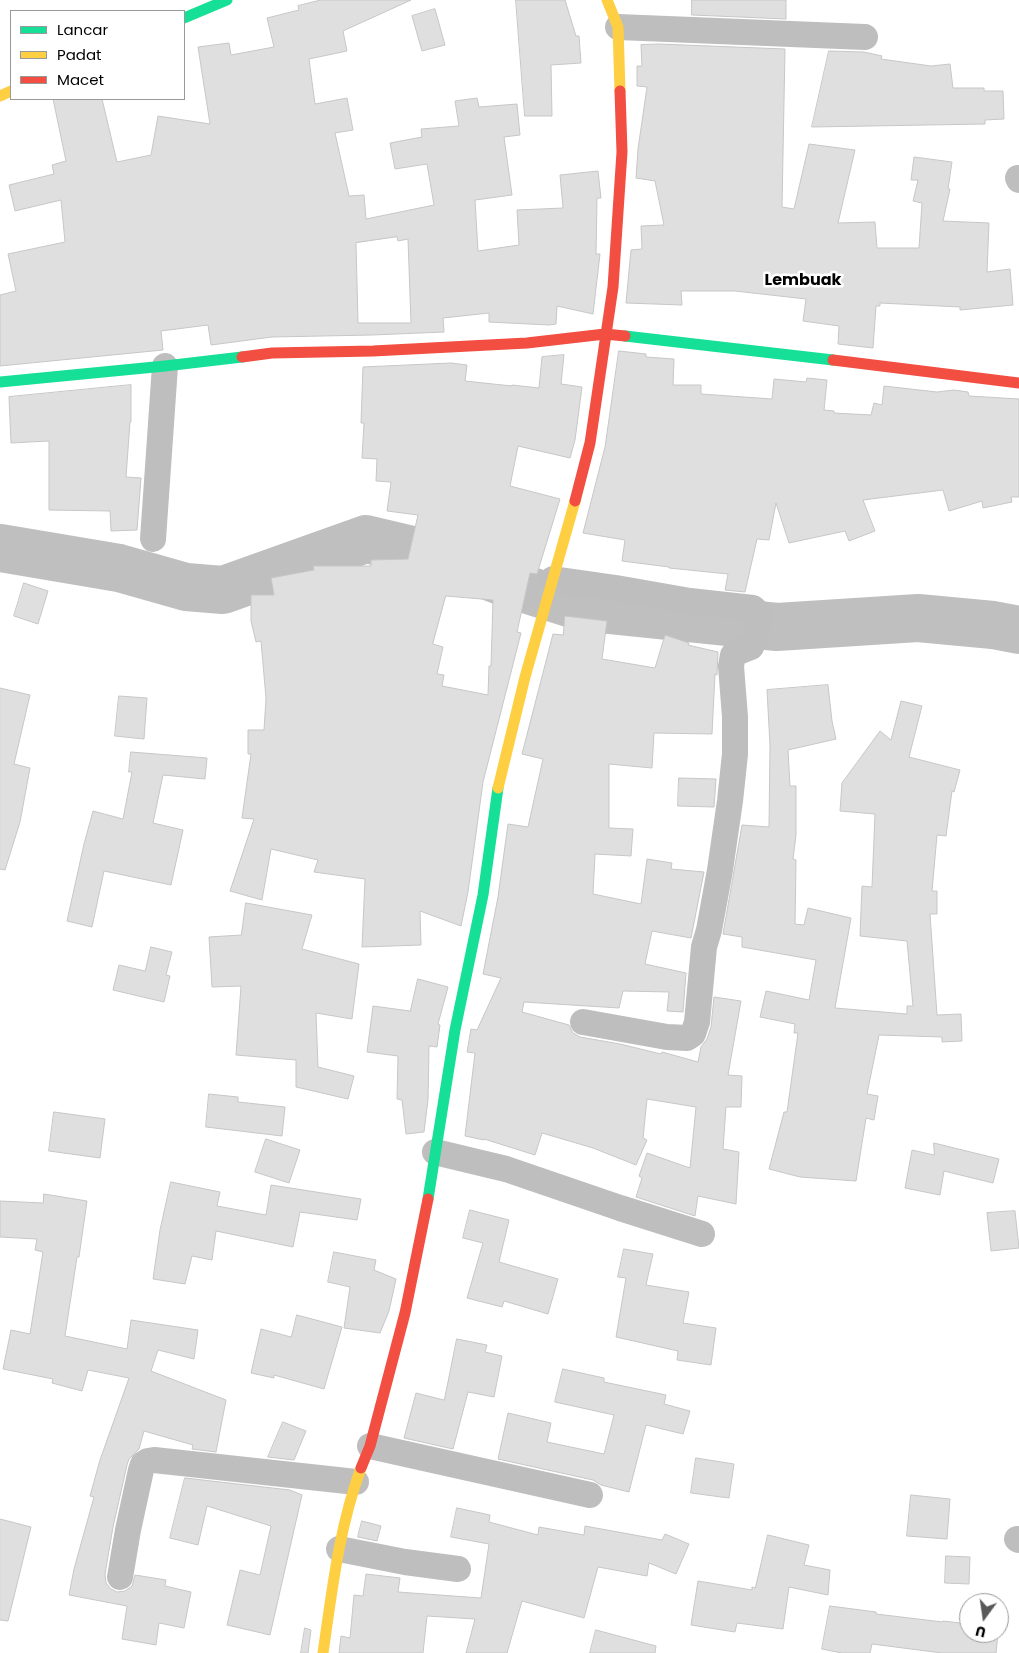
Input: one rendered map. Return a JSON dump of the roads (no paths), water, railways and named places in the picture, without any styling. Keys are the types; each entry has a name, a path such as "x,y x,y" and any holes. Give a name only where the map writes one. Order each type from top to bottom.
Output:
{"main road":[{"path":"185,18 227,0"},
{"path":"323,1653 340,1549 356,1482 370,1446 405,1313 431,1186 454,1030 483,895 498,786 545,604 571,519 590,443 613,287 622,152 618,27 608,0"},
{"path":"0,382 165,366 272,353 372,351 527,343 605,334 864,363 1019,384"}],"street":[{"path":"618,27 865,37"},
{"path":"152,539 165,366"},
{"path":"551,584 616,588 690,601 753,608 757,626 750,647 738,650 733,655 731,666 735,717 733,773 720,870 704,947 697,1022 693,1034 687,1038 667,1036 583,1022"},
{"path":"435,1152 506,1169 702,1234"},
{"path":"370,1446 590,1495"},
{"path":"120,1577 137,1486 143,1464 148,1461 227,1467 356,1482"},
{"path":"340,1549 405,1562 458,1569"}],"waterway":[{"path":"0,548 119,568 186,587 223,590 366,539 438,556 503,582 581,607 777,627 918,618 993,625 1019,630"}],"district":[{"name":"Lembuak","path":"803,281"}]}
